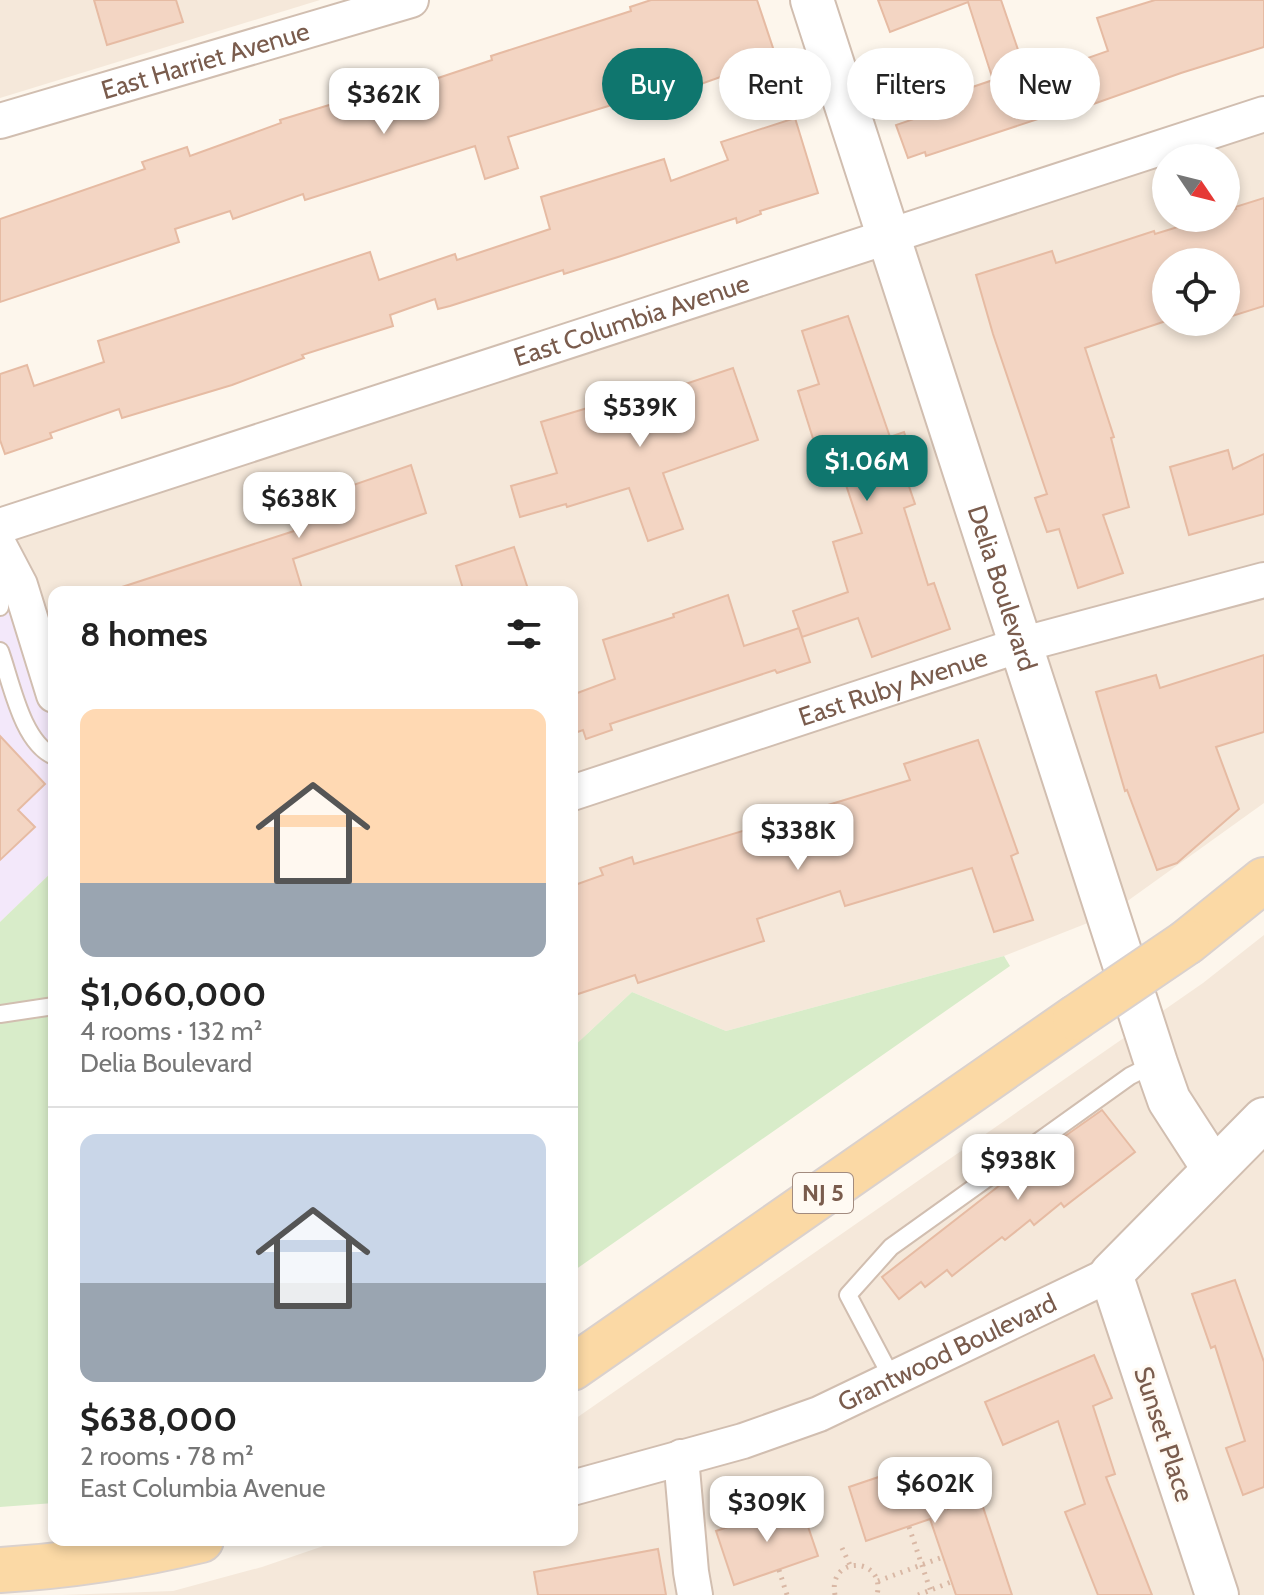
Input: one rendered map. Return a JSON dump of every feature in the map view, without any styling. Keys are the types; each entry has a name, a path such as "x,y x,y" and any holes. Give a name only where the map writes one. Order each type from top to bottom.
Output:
{"main road":[{"name":"NJ 5","path":"578,1364 1187,942 1264,880"},
{"path":"0,1570 97,1560 176,1546"}],"street":[{"name":"East Harriet Avenue","path":"0,121 411,0"},
{"name":"Delia Boulevard","path":"812,0 1156,1063 1169,1100 1213,1168"},
{"name":"East Columbia Avenue","path":"0,526 1264,114"},
{"path":"4,554 20,585 48,676"},
{"name":"East Ruby Avenue","path":"578,791 1020,645 1264,580"},
{"name":"Grantwood Boulevard","path":"578,1486 743,1441 819,1414 1111,1274 1264,1119"},
{"name":"Sunset Place","path":"1111,1274 1217,1595"},
{"path":"681,1457 695,1595"}],"lane":[{"path":"0,607 4,554"},
{"path":"0,651 26,726 36,743 48,752"},
{"path":"0,1014 48,1007"},
{"path":"892,1378 848,1295 891,1247 1130,1076 1156,1063"}],"path":[{"path":"909,1527 931,1592"},
{"path":"842,1548 850,1565"},
{"path":"878,1581 943,1557"},
{"path":"834,1595 837,1575 850,1565 870,1569 878,1581 877,1595"},
{"path":"779,1570 787,1595"},
{"path":"918,1595 951,1582"}],"shaded area":[{"path":"0,0 320,0 0,98"},
{"path":"1264,114 1264,803 1108,915 1004,956 726,1031 632,992 578,1042 578,586 48,586 48,676 0,526 1152,151 1152,232 1240,232 1240,144 1172,144"},
{"path":"0,547 48,679 48,876 0,922"},
{"path":"1264,935 1264,1595 62,1595 173,1591 262,1567 323,1546 578,1546 578,1417 1203,983"}],"green space":[{"path":"48,876 48,1503 0,1507 0,922"},
{"path":"1004,956 1010,966 578,1268 578,1042 632,992 726,1031"}],"building":[{"path":"94,0 176,0 183,22 107,45"},
{"path":"651,0 757,0 773,48 719,48 719,78 703,83 703,48 602,48 602,108 508,137 518,168 485,179 475,146 305,200 303,194 233,219 230,211 175,229 179,242 0,302 0,219 145,169 142,162 187,147 190,156 281,123 280,120 339,102 342,110 492,60 491,56 631,11 630,7"},
{"path":"878,0 1001,0 1017,48 990,48 990,71 968,2 890,32"},
{"path":"1155,0 1264,0 1264,47 1100,102 1100,54 1108,51 1097,18"},
{"path":"990,81 990,120 1035,120 926,156 925,152 908,158 896,125 911,120 974,120 974,86"},
{"path":"796,120 818,193 760,211 761,214 737,223 736,218 564,274 563,270 450,306 438,309 435,299 390,315 393,326 302,355 304,358 232,385 122,418 119,409 50,433 52,438 5,454 0,440 0,374 27,365 34,386 104,362 98,341 370,252 379,280 455,254 457,260 550,229 541,197 664,159 671,181 728,160 721,142"},
{"path":"1264,198 1264,306 1240,314 1240,248 1152,248 1152,326 1085,348 1114,437 1111,438 1129,507 1103,515 1123,573 1078,588 1059,529 1047,532 1035,498 1047,494 976,275 1052,251 1056,263 1152,232 1240,232 1240,205"},
{"path":"848,316 890,437 904,432 915,464 903,469 915,504 904,508 928,585 934,583 950,629 872,657 858,618 802,637 793,611 848,592 833,542 862,533 832,443 816,448 798,391 819,384 802,331"},
{"path":"733,368 758,440 663,473 683,529 648,541 629,488 567,507 566,504 520,517 511,486 557,473 541,422 594,406 596,414"},
{"path":"1228,450 1233,469 1264,454 1264,514 1189,535 1170,467"},
{"path":"411,465 426,513 293,559 301,586 125,586 294,531 289,514 332,499 330,493"},
{"path":"514,547 527,586 462,586 456,566"},
{"path":"728,595 744,646 799,628 810,662 777,673 775,670 610,724 612,730 586,739 583,730 578,732 578,693 615,679 603,640 674,617 673,614"},
{"path":"1264,655 1264,732 1216,747 1239,809 1177,863 1157,870 1125,791 1096,692 1156,675 1160,688"},
{"path":"0,736 45,784 18,810 35,827 0,860"},
{"path":"978,740 1018,853 1011,856 1033,920 994,932 972,868 845,906 840,891 757,919 764,941 638,983 635,975 578,994 578,884 603,875 600,868 632,857 634,864 910,780 904,764"},
{"path":"1102,1110 1135,1152 1064,1207 1061,1203 1034,1225 1030,1220 1005,1240 1002,1237 952,1276 947,1270 925,1287 921,1282 899,1299 882,1277 1041,1153"},
{"path":"1235,1280 1264,1362 1264,1487 1243,1495 1226,1448 1245,1441 1215,1346 1211,1348 1192,1294"},
{"path":"1094,1355 1112,1398 1093,1406 1115,1474 1106,1477 1152,1595 1098,1595 1065,1512 1085,1504 1058,1421 1003,1445 985,1402"},
{"path":"932,1459 948,1509 980,1498 1012,1595 956,1595 930,1519 866,1541 849,1487"},
{"path":"800,1503 818,1556 734,1585 716,1531"},
{"path":"658,1549 666,1595 538,1595 534,1572"}]}
